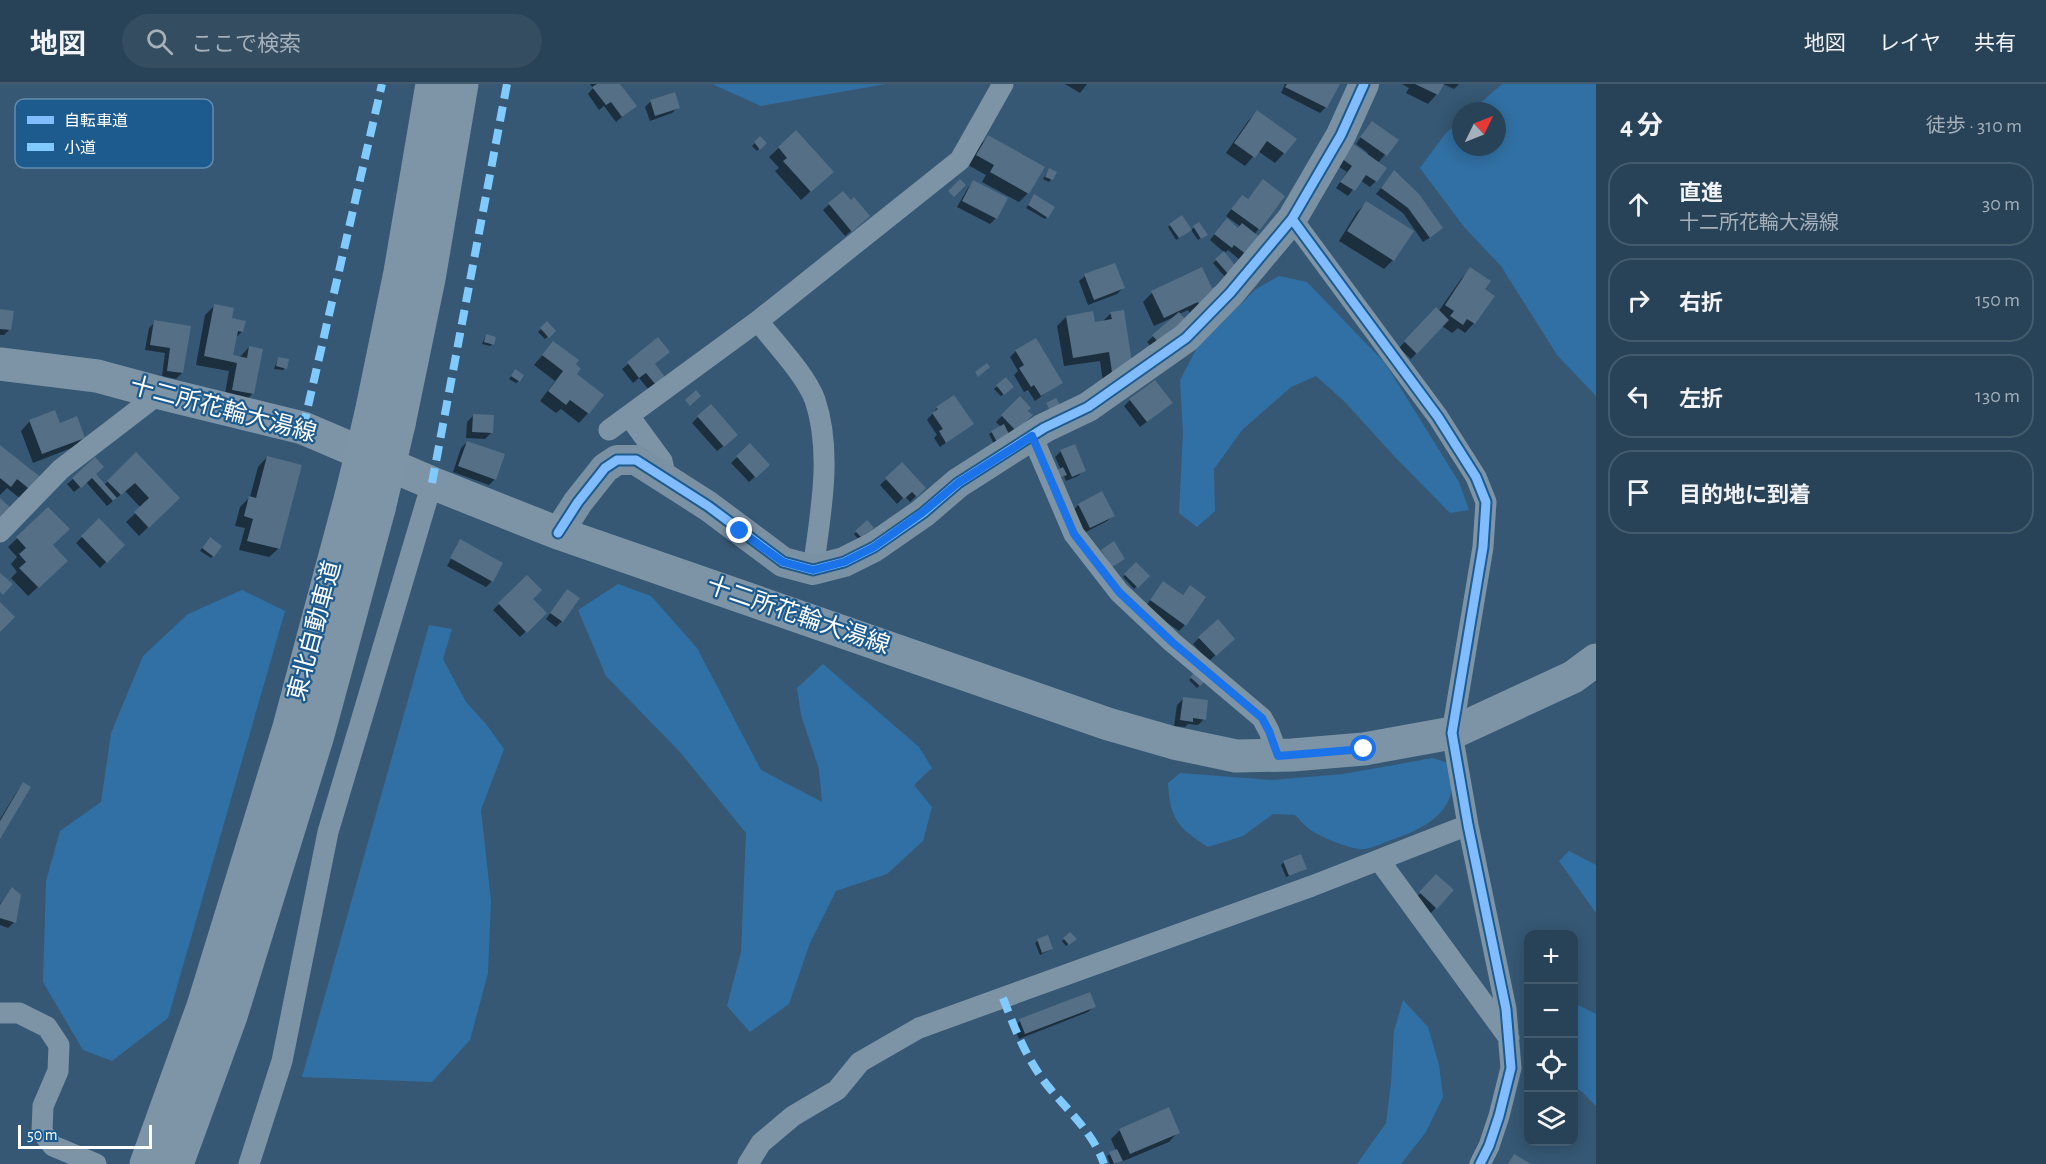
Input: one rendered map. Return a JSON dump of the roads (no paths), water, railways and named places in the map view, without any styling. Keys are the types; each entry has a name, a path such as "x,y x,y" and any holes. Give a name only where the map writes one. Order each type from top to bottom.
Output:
{"highway":[{"name":"東北自動車道","path":"385,419 400,272 432,84"},
{"name":"東北自動車道","path":"177,1164 231,1016 318,735 365,503 385,419 429,279 462,84"},
{"name":"東北自動車道","path":"146,1164 203,1006 290,727 365,503"}],"main road":[{"name":"十二所花輪大湯線","path":"0,364 97,376 303,428 558,533 1108,724 1174,743 1236,756 1278,756 1364,749 1452,733 1573,677 1596,660"}],"street":[{"path":"609,430 758,321 960,160 1003,84"},
{"path":"558,533 605,468 617,460 636,460 708,507 783,562 813,570 844,562 874,547 922,513 958,483 1032,436 1088,407 1186,338 1230,293 1292,219 1341,135 1364,84"},
{"path":"1292,219 1438,417 1476,477 1486,502 1483,547 1452,733 1468,825 1506,1009 1511,1068 1499,1116 1480,1164"},
{"path":"758,321 799,373 814,398 822,432 824,478 813,570"},
{"path":"0,532 61,469 160,393"},
{"path":"629,416 662,461 666,478"},
{"path":"1032,436 1074,534 1119,592 1172,642 1262,718 1278,756"},
{"path":"249,1164 282,1061 328,832 432,483"},
{"path":"748,1164 761,1143 793,1116 837,1090 860,1062 919,1028 1312,886 1468,825"},
{"path":"1379,860 1509,1038"},
{"path":"0,1013 19,1013 47,1027 59,1045 58,1071 43,1106 42,1132 53,1146 87,1160"}]}
